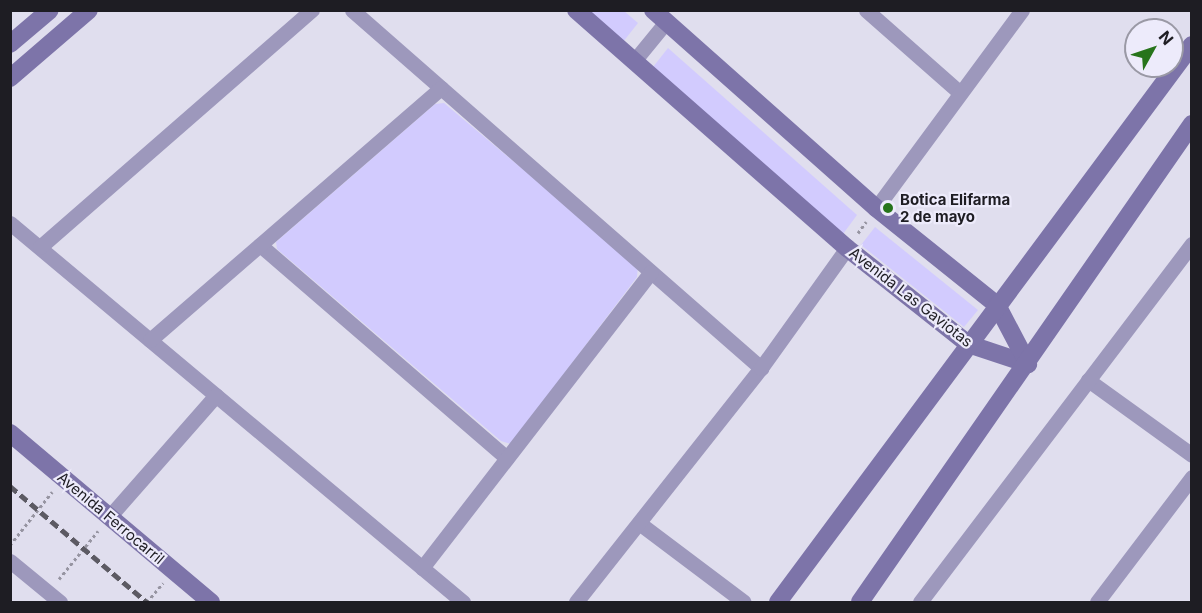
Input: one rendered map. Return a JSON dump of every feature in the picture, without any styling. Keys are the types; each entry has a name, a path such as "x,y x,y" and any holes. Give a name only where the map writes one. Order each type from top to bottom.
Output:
{"street":[{"path":"10,44 50,10"},
{"path":"10,78 89,10"},
{"path":"40,247 312,10"},
{"path":"351,10 761,368"},
{"name":"Avenida Las Gaviotas","path":"576,10 847,248 968,345 1028,364"},
{"path":"866,10 960,93"},
{"path":"876,208 1022,10"},
{"path":"634,61 660,16 876,208 997,305 1028,364"},
{"path":"783,600 997,305 1191,45"},
{"path":"150,340 441,88"},
{"path":"860,603 1028,364 1191,124"},
{"path":"10,223 463,603"},
{"path":"920,603 1191,243"},
{"path":"260,245 507,458"},
{"path":"576,603 761,368 847,248"},
{"path":"422,568 651,272"},
{"path":"1088,380 1191,455"},
{"path":"109,517 216,395"},
{"name":"Avenida Ferrocarril","path":"10,433 211,603"},
{"path":"1097,603 1191,477"},
{"path":"639,523 744,603"},
{"path":"10,561 60,603"}],"path":[{"path":"847,248 876,208"},
{"path":"10,544 62,478"},
{"path":"48,592 109,517"},
{"path":"147,603 173,570"}],"shaded area":[{"path":"587,11 624,11 638,23 623,42"},
{"path":"668,48 857,215 843,234 653,67"},
{"path":"444,103 638,266 637,277 511,444 501,441 277,249 276,242 435,104"},
{"path":"875,227 978,310 964,327 861,245"}],"railway":[{"path":"10,486 147,602"}],"place":[{"name":"Botica Elifarma 2 de mayo","path":"888,208"}]}
